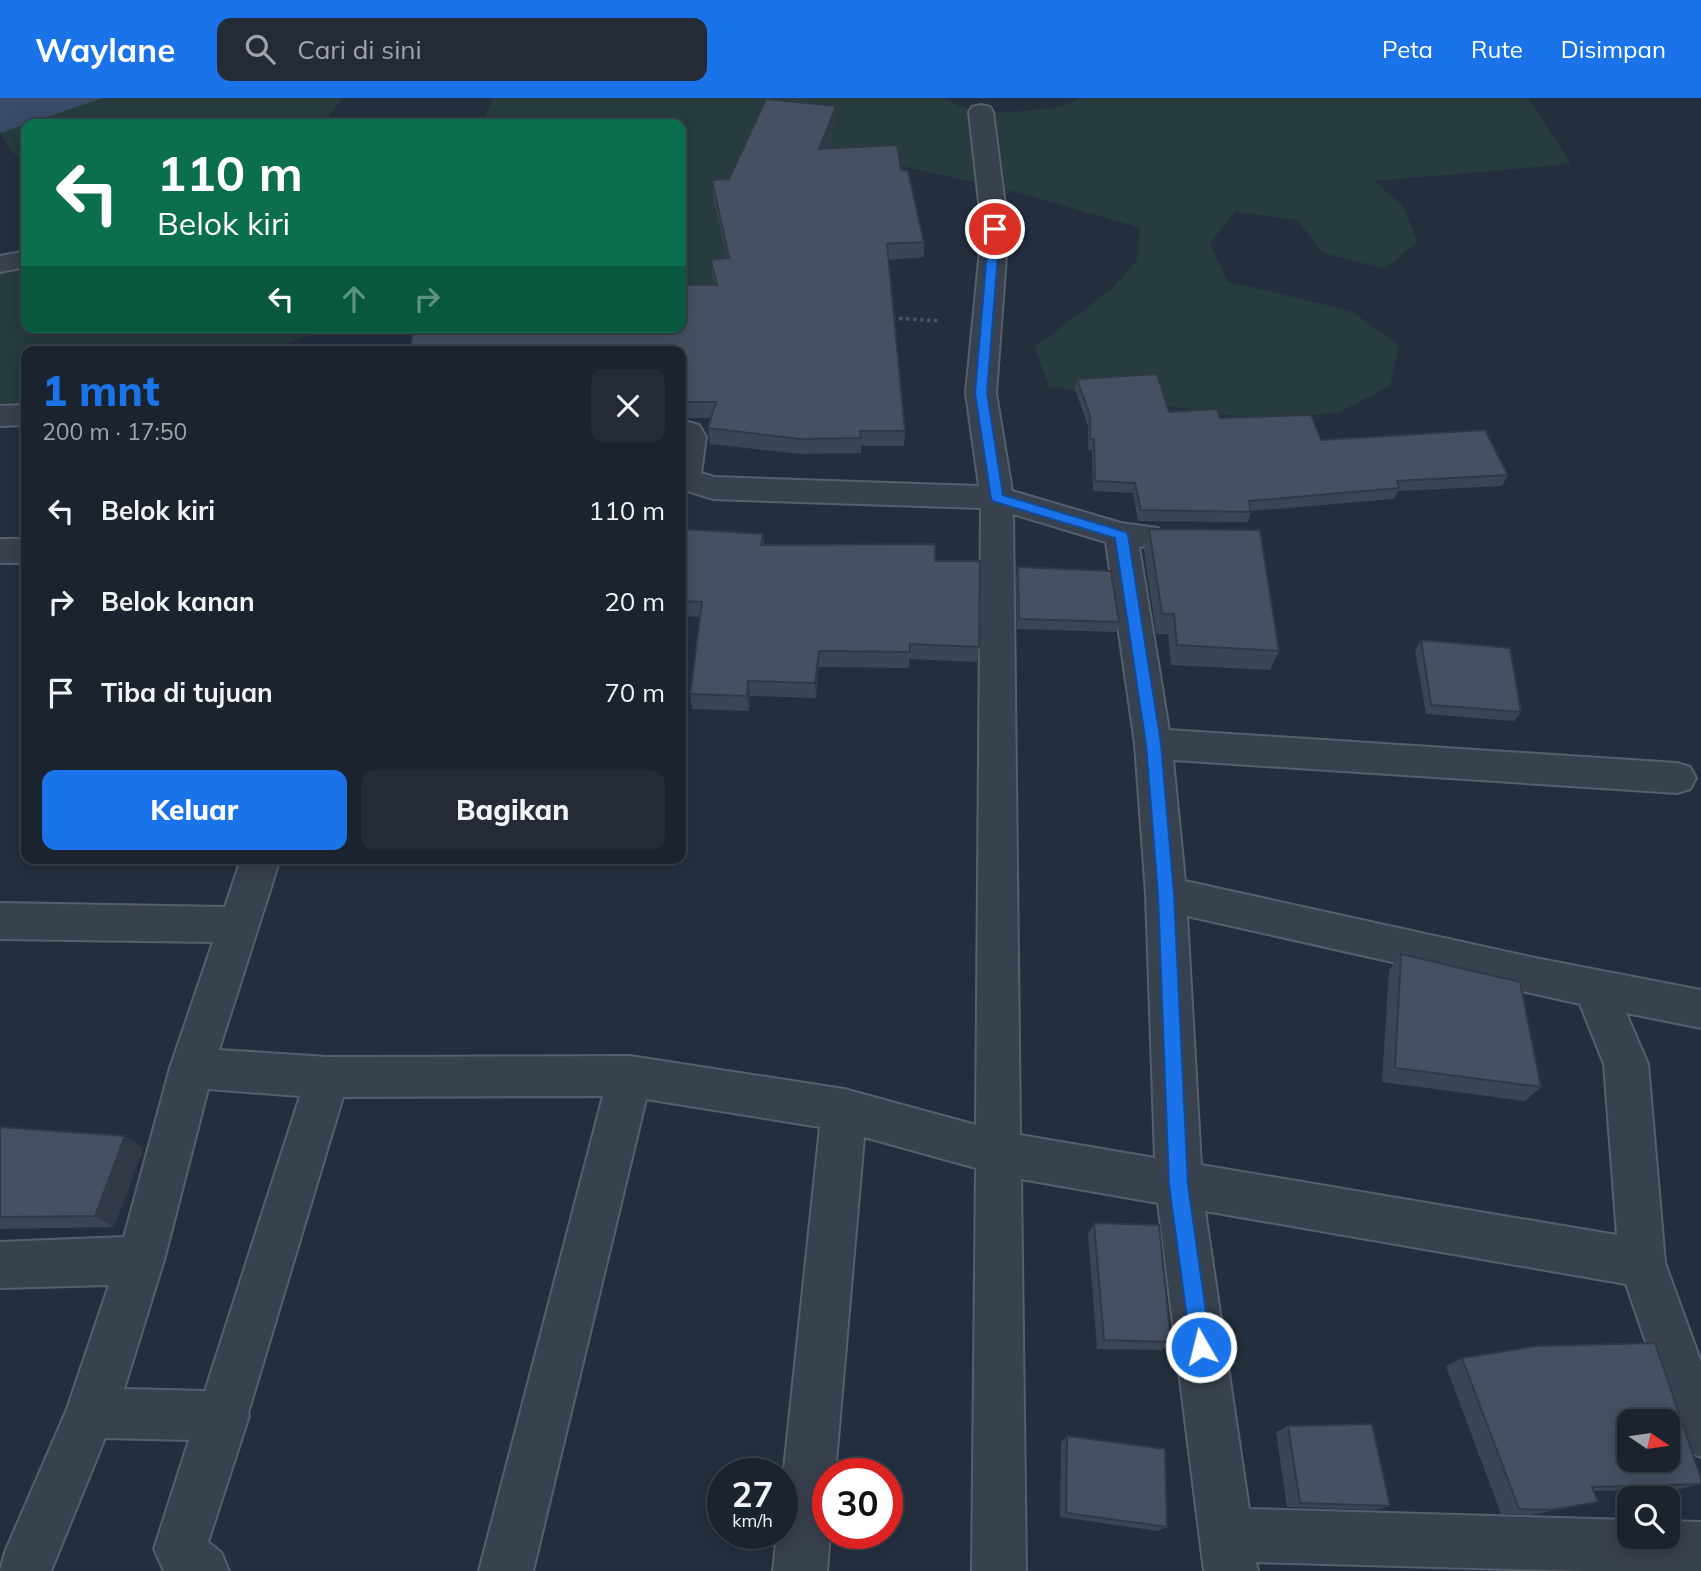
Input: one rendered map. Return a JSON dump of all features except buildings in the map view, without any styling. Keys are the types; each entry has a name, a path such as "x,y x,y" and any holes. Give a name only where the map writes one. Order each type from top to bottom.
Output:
{"street":[{"path":"981,112 995,229 981,393 997,498 999,1571"},
{"path":"0,264 21,260"},
{"path":"0,416 21,415"},
{"path":"686,431 691,437 686,469"},
{"path":"686,476 690,481 713,488 997,498 1121,535 1172,536"},
{"path":"1121,535 1153,744 1166,894 1179,1185 1229,1553 1701,1548"},
{"path":"0,551 21,551"},
{"path":"1153,744 1677,778"},
{"path":"24,1571 91,1413 141,1260 192,1068 259,864"},
{"path":"1166,894 1595,990 1701,1009"},
{"path":"0,922 239,925"},
{"path":"1595,990 1626,1064 1642,1263 1701,1432"},
{"path":"192,1068 328,1077 630,1076 844,1110 999,1153 1642,1263"},
{"path":"506,1571 630,1076"},
{"path":"202,1571 196,1568 180,1549 224,1416 328,1077"},
{"path":"800,1571 844,1110"},
{"path":"0,1265 141,1260"},
{"path":"91,1413 224,1416"}],"path":[{"path":"889,307 892,319 952,322"}],"green space":[{"path":"103,98 343,98 326,119 41,119"},
{"path":"494,98 941,98 972,110 998,112 1044,109 1082,98 1528,98 1571,164 1374,181 1403,206 1417,241 1385,269 1323,253 1297,220 1235,212 1210,243 1227,281 1351,311 1399,345 1390,386 1339,412 1266,421 1049,387 1035,347 1109,291 1137,261 1140,228 1020,193 906,167 847,167 739,274 686,309 686,119 485,119"},
{"path":"21,126 21,160 18,159 0,133"},
{"path":"21,255 21,333 327,333 279,346 21,346 21,425 0,420 0,257"}],"water":[{"path":"0,98 103,98 41,119 21,119 21,126 0,133"}],"route":[{"path":"995,229 981,393 997,498 1121,535 1153,744 1166,894 1179,1185 1201,1347"}]}
